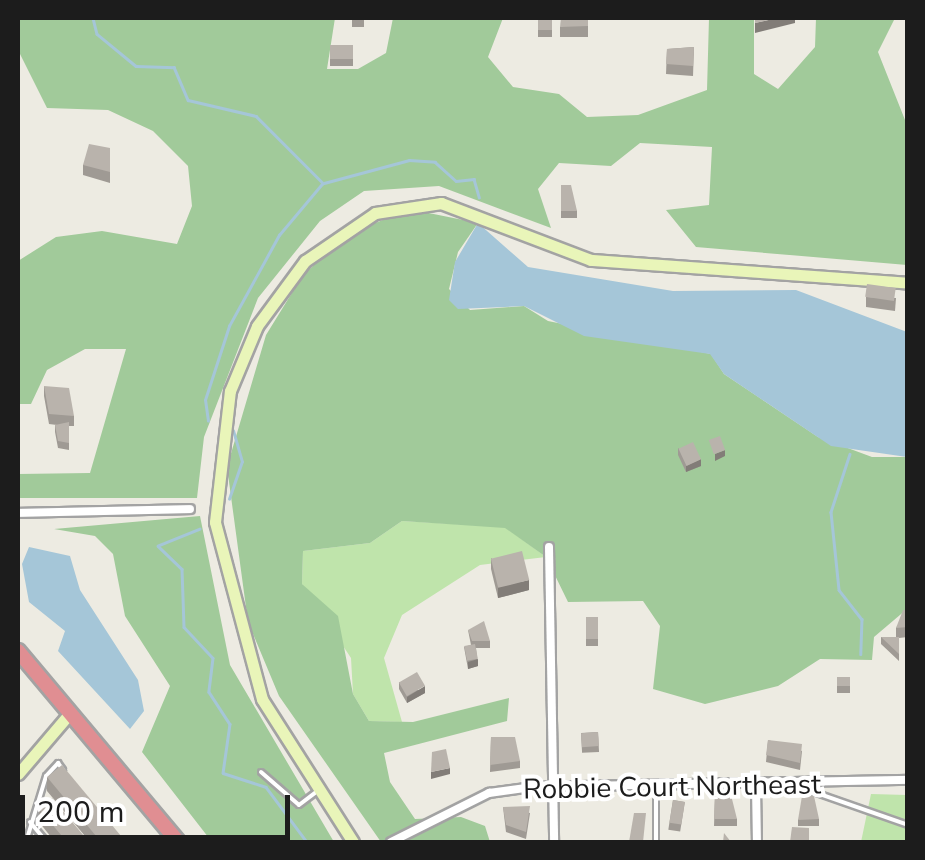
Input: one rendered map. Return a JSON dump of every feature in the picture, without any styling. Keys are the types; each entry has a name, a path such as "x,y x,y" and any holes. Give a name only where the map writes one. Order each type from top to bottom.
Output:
{"highway":[{"path":"18,651 178,842"}],"main road":[{"path":"354,842 315,793 254,680 213,498 238,369 270,304 315,252 375,213 441,203 591,260 908,282"},
{"path":"18,774 70,714"}],"street":[{"path":"18,513 190,509"},
{"path":"549,547 554,842"},
{"name":"Robbie Court Northeast","path":"392,842 489,794 554,785 756,787 908,780"},
{"path":"756,787 757,842"}],"lane":[{"path":"26,842 41,792 58,763 69,776"},
{"path":"262,772 299,805 315,793"},
{"path":"794,785 908,825"},
{"path":"656,786 656,842"},
{"path":"41,792 52,804"},
{"path":"30,822 47,842"}],"green space":[{"path":"18,18 335,18 327,69 358,69 386,53 393,18 503,18 488,57 513,87 559,94 587,117 638,115 707,90 709,18 754,18 754,74 778,89 815,47 816,18 895,18 878,52 907,125 907,265 696,247 666,210 709,205 712,147 640,143 611,166 559,163 538,189 551,228 439,186 364,191 320,221 258,298 204,437 197,498 18,498 18,474 90,473 126,349 85,349 47,370 31,404 18,404 18,261 56,237 102,231 177,244 192,206 188,166 153,131 108,110 47,108 18,50"},
{"path":"409,209 478,223 458,252 449,289 470,310 524,306 548,321 711,354 724,374 818,437 872,457 907,457 907,609 874,637 872,660 820,659 778,686 705,704 653,689 660,626 643,601 568,602 546,557 505,528 402,521 370,543 303,551 302,584 338,616 353,694 369,721 413,722 509,698 507,721 384,753 390,782 415,819 461,817 485,826 490,842 381,842 279,696 248,622 227,467 266,335 303,275 349,234"},
{"path":"200,516 230,665 334,842 212,842 142,752 170,686 125,616 113,554 95,536 54,529"},
{"path":"402,521 505,527 546,557 480,565 402,615 384,658 402,722 369,721 353,694 351,658 302,584 303,551 370,543"},
{"path":"871,794 907,795 907,842 861,842"}],"water":[{"path":"478,223 528,267 673,291 796,290 907,332 907,457 831,446 724,374 710,354 584,336 524,306 458,309 449,300 455,262"},
{"path":"29,547 70,556 80,590 138,680 144,711 130,729 58,651 65,631 29,602 22,564"}],"building":[{"path":"538,18 552,18 552,30 538,30"},
{"path":"561,18 588,18 588,26 560,27"},
{"path":"330,45 353,45 353,59 330,59"},
{"path":"694,47 693,66 666,64 667,49"},
{"path":"89,144 110,148 110,172 83,165"},
{"path":"561,185 571,185 577,211 561,211"},
{"path":"867,284 896,288 894,301 865,297"},
{"path":"44,386 69,388 74,416 49,414"},
{"path":"69,422 69,443 58,441 55,425"},
{"path":"720,436 725,450 714,454 709,440"},
{"path":"693,442 701,459 687,466 678,449"},
{"path":"522,551 529,580 498,588 491,559"},
{"path":"903,610 908,610 908,627 896,628"},
{"path":"586,617 598,617 598,639 586,639"},
{"path":"484,621 490,641 472,641 468,630"},
{"path":"881,637 899,637 899,654"},
{"path":"475,644 478,659 467,661 464,646"},
{"path":"417,672 425,686 407,696 399,682"},
{"path":"837,677 850,677 850,686 837,686"},
{"path":"598,732 599,746 582,747 581,733"},
{"path":"491,737 515,737 520,761 490,765"},
{"path":"768,740 802,744 800,763 766,755"},
{"path":"446,749 450,768 431,772 432,752"},
{"path":"62,765 126,842 101,842 47,777"},
{"path":"715,795 731,795 737,819 714,819"},
{"path":"802,796 814,796 819,819 798,820"},
{"path":"52,798 89,842 67,842 39,809"},
{"path":"673,800 685,802 681,825 669,823"},
{"path":"530,806 526,832 506,825 503,807"},
{"path":"634,813 646,813 643,842 629,842"},
{"path":"792,827 809,828 809,842 790,842"}],"waterway":[{"path":"93,18 97,34 136,66 174,67 188,100 256,116 323,183"},
{"path":"324,183 409,160 435,162 456,181 474,179 479,197"},
{"path":"208,421 205,400 229,326 279,235 322,184"},
{"path":"229,499 242,462 233,431"},
{"path":"850,454 831,512 839,590 862,619 861,654"},
{"path":"200,529 158,546 182,569 184,627 213,658 209,692 230,724 223,773 266,787 307,842"}]}
